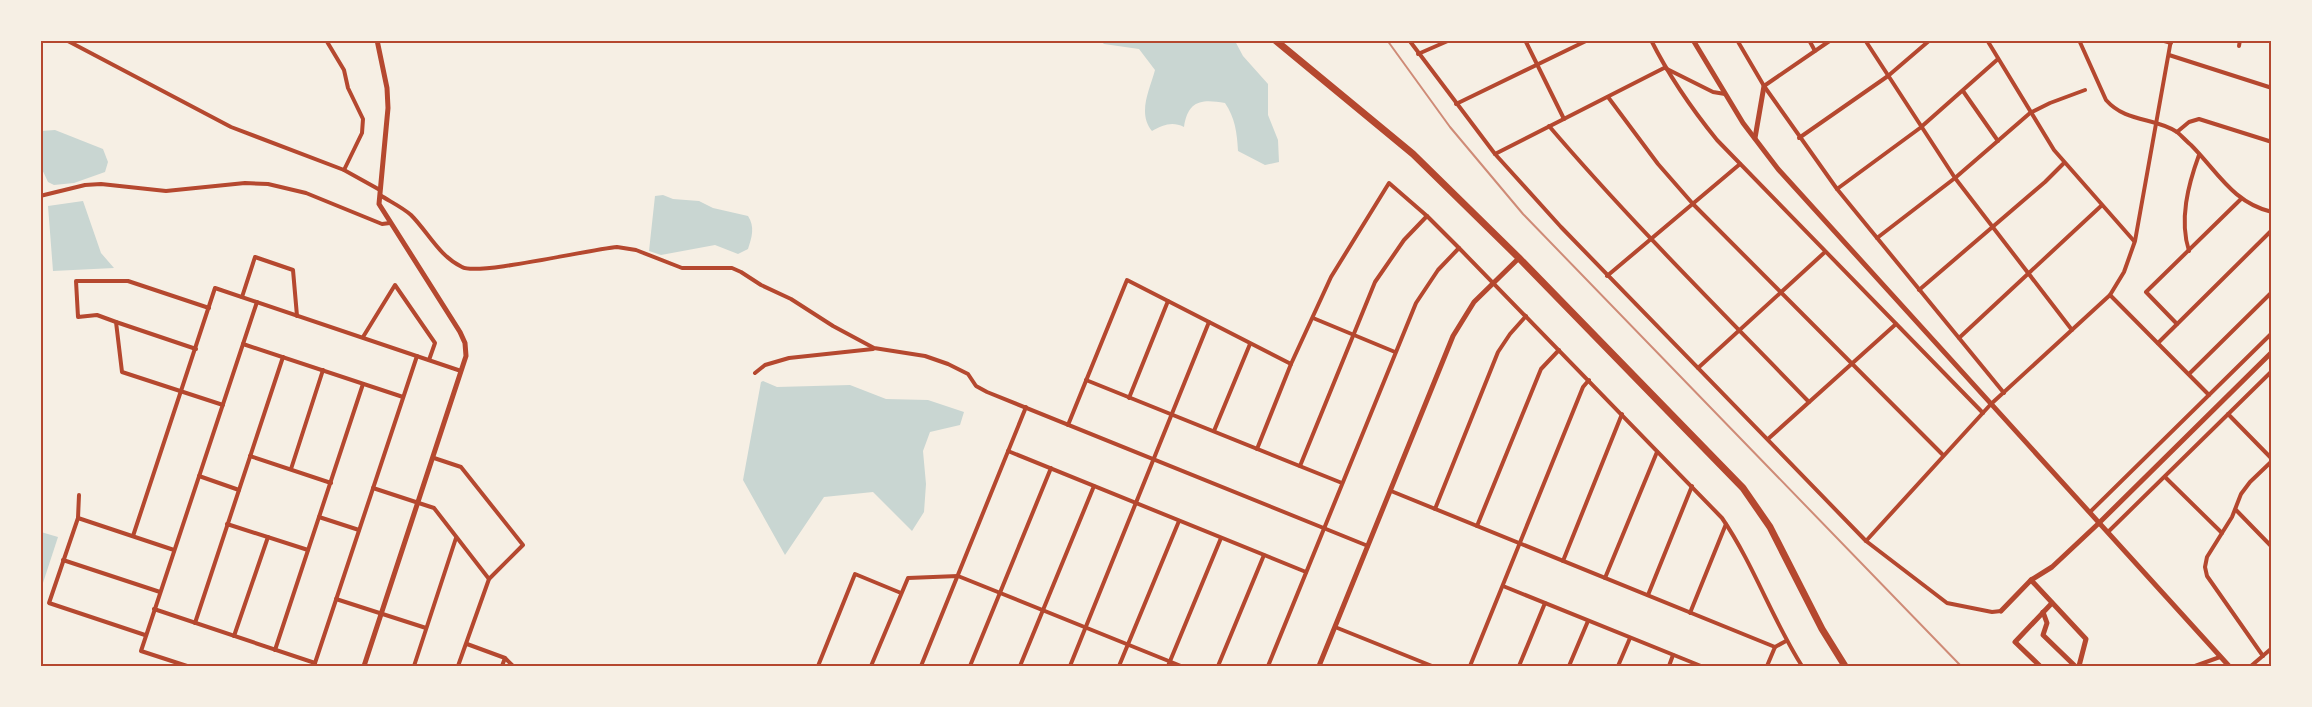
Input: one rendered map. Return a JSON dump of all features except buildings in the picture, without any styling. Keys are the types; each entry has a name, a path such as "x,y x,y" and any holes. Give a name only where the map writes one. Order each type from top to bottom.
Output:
{"main road":[{"path":"1275,40 1413,154 1519,258 1743,488 1770,527 1822,630 1845,666"}],"street":[{"path":"66,40 231,127 344,170 410,214 434,244 464,268 474,270 617,247 636,250 682,268 732,268 791,299 833,326 874,348"},
{"path":"326,40 344,70 348,88 363,118 362,133 344,170"},
{"path":"364,666 463,371 466,356 464,337 379,204 387,129 387,98 377,40"},
{"path":"1409,40 1496,154 1607,276 1866,541 1947,603 1992,612 2001,610 2031,580 2052,567 2099,523 2271,352"},
{"path":"1418,54 1450,40"},
{"path":"1525,40 1564,119"},
{"path":"1456,104 1588,40"},
{"path":"1651,40 1664,68 1703,122 1740,164 1983,413"},
{"path":"1737,40 1764,86 1837,189 2004,393"},
{"path":"1809,40 1815,51"},
{"path":"1755,138 1764,86 1831,40"},
{"path":"1865,40 1954,178 2072,330"},
{"path":"1799,138 1888,76 1930,40"},
{"path":"1987,40 2030,113 2064,163 2135,241"},
{"path":"2079,40 2106,100 2111,106 2127,116 2177,132 2228,188 2254,207 2271,212"},
{"path":"1866,541 1991,404 2110,295 2124,272 2135,241 2169,55 2171,42 2161,40"},
{"path":"2239,46 2240,40"},
{"path":"1695,41 1725,94 1755,138 1809,204 2229,666"},
{"path":"2169,55 2271,88"},
{"path":"1837,189 1920,128 1998,59"},
{"path":"1664,68 1713,92 1725,94"},
{"path":"1496,154 1664,68"},
{"path":"1877,238 1954,178 2030,113 2085,90"},
{"path":"1962,91 1998,141"},
{"path":"1608,97 1658,164 1693,204 1943,455"},
{"path":"2177,132 2189,122 2199,119 2271,142"},
{"path":"1549,126 1597,183 1809,402"},
{"path":"2188,251 2184,236 2188,190 2199,154"},
{"path":"1919,290 2064,163"},
{"path":"1607,276 1740,164"},
{"path":"40,196 85,185 101,184 166,191 245,183 268,184 306,193 382,224 390,223"},
{"path":"1257,449 1291,364 1331,277 1389,183 1460,248 1692,486 1726,524 1743,550 1786,641 1802,666"},
{"path":"2177,324 2146,292 2241,199"},
{"path":"1959,338 2101,206"},
{"path":"1300,466 1370,293 1404,240 1427,216"},
{"path":"2158,343 2271,230"},
{"path":"1268,666 1395,351 1420,295 1438,270 1460,248"},
{"path":"1698,368 1826,252"},
{"path":"242,297 255,257 293,270 297,316"},
{"path":"1319,666 1458,327 1474,302 1519,258"},
{"path":"1068,425 1127,280 1291,364"},
{"path":"196,349 97,315 78,317 76,281 128,281 209,308"},
{"path":"363,337 395,285 435,343 429,360"},
{"path":"133,536 215,288 463,371"},
{"path":"2189,374 2271,292"},
{"path":"2110,295 2209,395"},
{"path":"1130,398 1168,301"},
{"path":"187,666 141,651 256,302"},
{"path":"1435,509 1498,352 1509,334 1526,316"},
{"path":"1313,318 1395,351"},
{"path":"116,322 122,372 223,405"},
{"path":"1070,666 1209,322"},
{"path":"1768,440 1896,324"},
{"path":"2090,512 2271,333"},
{"path":"243,344 403,397"},
{"path":"1214,432 1250,344"},
{"path":"755,373 765,365 789,358 874,348 925,356 968,374 980,389 1369,546"},
{"path":"1477,526 1541,369 1559,350"},
{"path":"154,609 314,665 417,356"},
{"path":"195,623 283,357"},
{"path":"291,469 324,370"},
{"path":"2108,532 2271,371"},
{"path":"1086,380 1342,483"},
{"path":"1470,666 1583,387 1589,380"},
{"path":"275,650 363,384"},
{"path":"921,666 1026,407"},
{"path":"1563,561 1622,414"},
{"path":"2228,414 2271,460 2245,488 2236,510 2207,557 2205,572 2263,656"},
{"path":"1008,451 1306,572"},
{"path":"1605,578 1657,452"},
{"path":"250,456 331,483"},
{"path":"434,458 461,467 523,545 489,579 458,666"},
{"path":"970,666 1051,468"},
{"path":"199,476 239,490"},
{"path":"2165,477 2222,533"},
{"path":"1020,666 1094,486"},
{"path":"1648,595 1692,486"},
{"path":"373,488 434,508 489,579"},
{"path":"1391,491 1775,647"},
{"path":"79,495 78,518 49,603 145,635"},
{"path":"2236,510 2271,547"},
{"path":"319,517 359,530"},
{"path":"78,518 174,550"},
{"path":"1119,666 1179,521"},
{"path":"227,524 308,550"},
{"path":"1690,613 1726,524"},
{"path":"234,636 268,537"},
{"path":"414,666 457,538"},
{"path":"1169,664 1221,538"},
{"path":"1218,666 1264,555"},
{"path":"63,560 160,592"},
{"path":"818,666 855,574 901,593"},
{"path":"872,666 908,578 958,576 1128,644 1169,664 1181,666"},
{"path":"2031,580 2086,639 2077,666 2043,635 2047,623 2043,612"},
{"path":"1503,586 1701,666"},
{"path":"336,599 426,628"},
{"path":"1519,666 1545,603"},
{"path":"2040,666 2015,642 2052,603"},
{"path":"1569,666 1588,621"},
{"path":"1335,627 1432,666"},
{"path":"1618,666 1630,638"},
{"path":"1767,666 1775,647 1786,641"},
{"path":"467,644 505,658 513,666"},
{"path":"2251,666 2271,648"},
{"path":"1669,666 1673,655"},
{"path":"2194,666 2220,657"},
{"path":"502,666 505,658"}],"shaded area":[{"path":"1101,41 1235,41 1243,56 1268,84 1268,115 1278,140 1279,162 1265,165 1238,151 1235,126 1225,103 1209,101 1197,103 1189,111 1184,127 1175,124 1152,131 1145,117 1145,109 1155,70 1139,49 1104,44"},
{"path":"55,130 103,149 108,162 105,172 74,183 54,185 48,182 41,167 41,131"},
{"path":"663,195 673,199 699,201 713,208 748,216 752,236 748,249 738,254 715,245 661,255 649,251 655,196"},
{"path":"83,201 101,253 114,268 53,271 48,206"},
{"path":"763,381 777,387 850,385 886,399 928,400 964,412 960,425 930,432 923,451 926,484 924,512 912,531 873,492 824,497 785,555 743,480"},
{"path":"40,532 58,537 41,589"}],"railway":[{"path":"1387,40 1450,127 1523,214 1961,666"}]}
